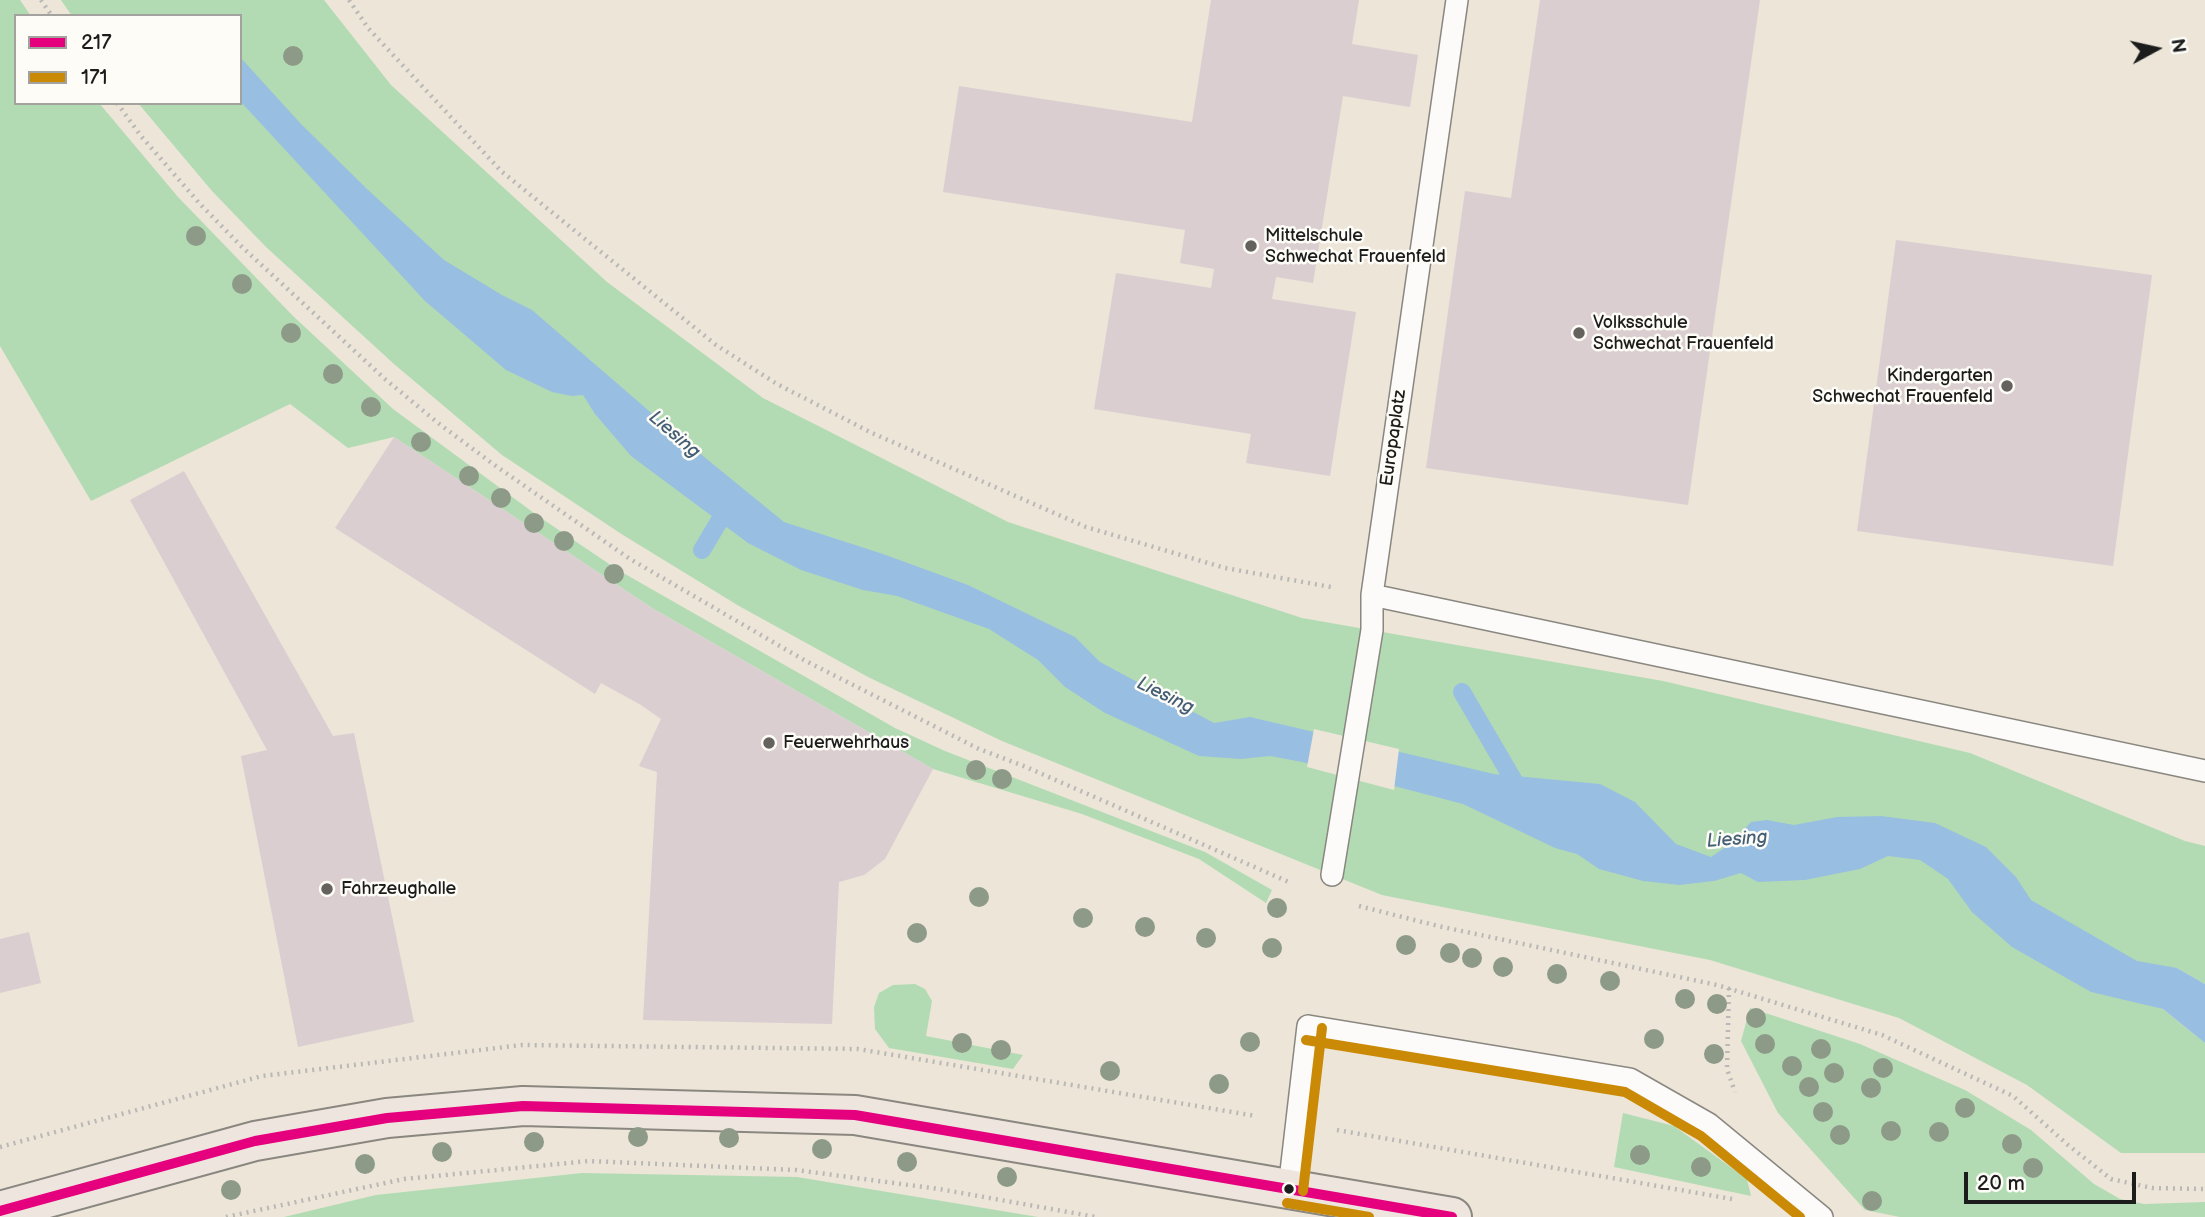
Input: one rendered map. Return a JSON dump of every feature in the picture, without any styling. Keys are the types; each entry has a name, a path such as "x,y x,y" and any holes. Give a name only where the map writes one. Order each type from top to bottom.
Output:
{"main road":[{"path":"0,1211 254,1141 387,1118 523,1106 855,1115 1452,1217"}],"lane":[{"name":"Europaplatz","path":"1332,875 1372,630 1371,595 1457,0"},
{"path":"1371,595 2205,771"},
{"path":"1289,1189 1308,1026 1630,1079 1709,1124 1822,1217"}],"path":[{"path":"349,0 368,28 501,171 687,323 777,384 872,433 1086,527 1225,568 1371,595"},
{"path":"118,105 141,136 241,246 385,379 438,424 630,559 815,666 979,749 1296,884"},
{"path":"1353,904 1438,926 1729,988 1882,1035 2013,1097 2112,1179 2152,1188 2205,1189"},
{"path":"1729,988 1727,1069 1738,1101"},
{"path":"858,1049 1742,1201"},
{"path":"226,1217 404,1179 589,1161 796,1170 939,1189 1096,1217"}],"green space":[{"path":"0,0 20,0 30,14 14,14 14,105 101,105 178,197 293,316 393,409 538,516 618,570 895,728 945,751 1205,852 1272,890 1266,903 1199,859 1082,814 933,769 652,608 394,437 348,448 290,404 91,501 0,346"},
{"path":"61,0 324,0 391,85 607,282 763,398 1008,522 1302,618 1663,681 1970,753 2185,841 2205,846 2205,984 2177,968 2153,1006 2163,1009 2205,1043 2205,1153 2121,1153 2027,1085 1899,1018 1710,960 1382,895 1002,741 868,677 739,606 623,535 502,455 394,364 266,247 212,191 140,105 242,105 242,14 71,14"},
{"path":"915,984 925,989 932,1001 926,1036 1023,1055 1013,1069 889,1048 875,1029 874,1007 879,993 893,985"},
{"path":"1750,1008 1860,1044 1965,1090 2031,1130 2094,1184 2120,1199 2144,1204 2205,1202 2205,1217 1900,1217 1865,1210 1778,1113 1741,1041"},
{"path":"1623,1113 1674,1126 1747,1179 1751,1196 1614,1167"},
{"path":"582,1173 797,1177 1038,1217 284,1217 376,1195"}],"water":[{"name":"Liesing","path":"242,59 301,124 444,260 532,310 670,429 784,522 968,585 1075,637 1100,662 1214,723 1250,717 1494,774 1600,784 1635,802 1676,844 1711,857 1733,842 1751,822 1767,820 1794,825 1837,817 1881,816 1935,823 1986,847 2016,877 2031,900 2137,961 2177,968 2205,984 2205,1043 2163,1009 2091,992 2012,947 1972,912 1948,879 1920,860 1888,856 1860,869 1805,880 1758,882 1741,873 1714,881 1679,885 1643,881 1599,869 1577,854 1555,848 1463,804 1270,756 1241,759 1199,756 1105,713 1065,687 1038,660 989,629 897,596 863,590 801,570 748,543 631,456 595,414 583,395 552,392 506,370 425,301 242,103"}],"pier":[{"path":"1314,729 1399,749 1394,790 1307,767"}],"building":[{"name":"Mittelschule Schwechat Frauenfeld","path":"1211,0 1359,0 1352,44 1418,55 1410,107 1343,96 1313,283 1276,277 1272,299 1356,312 1330,476 1246,463 1251,434 1094,409 1116,273 1211,288 1214,269 1180,263 1185,230 943,192 959,86 1192,122"},
{"name":"Volksschule Schwechat Frauenfeld","path":"1540,0 1760,0 1688,505 1426,468 1465,191 1511,198"},
{"path":"1896,240 2152,275 2113,566 1857,531"},
{"name":"Feuerwehrhaus","path":"394,437 652,608 933,769 885,859 864,875 839,882 832,1024 643,1020 657,772 639,766 661,719 601,683 595,694 335,528"},
{"name":"Fahrzeughalle","path":"184,471 333,736 354,733 414,1022 298,1047 241,756 267,750 130,500"},
{"path":"29,932 41,983 0,993 0,939"}],"waterway":[{"path":"702,550 727,508"},
{"path":"1462,692 1521,793"}],"transit line":[{"name":"171","path":"1303,1191 1322,1028"},
{"name":"171","path":"1306,1040 1625,1092 1701,1136 1800,1217"},
{"name":"217","path":"0,1211 255,1141 387,1118 523,1106 855,1115 1452,1217"},
{"name":"171","path":"1287,1203 1369,1217"}],"place":[{"name":"Mittelschule Schwechat Frauenfeld","path":"1251,246"},
{"name":"Volksschule Schwechat Frauenfeld","path":"1579,333"},
{"name":"Kindergarten Schwechat Frauenfeld","path":"2007,386"},
{"name":"Feuerwehrhaus","path":"769,743"},
{"name":"Fahrzeughalle","path":"327,889"}]}
